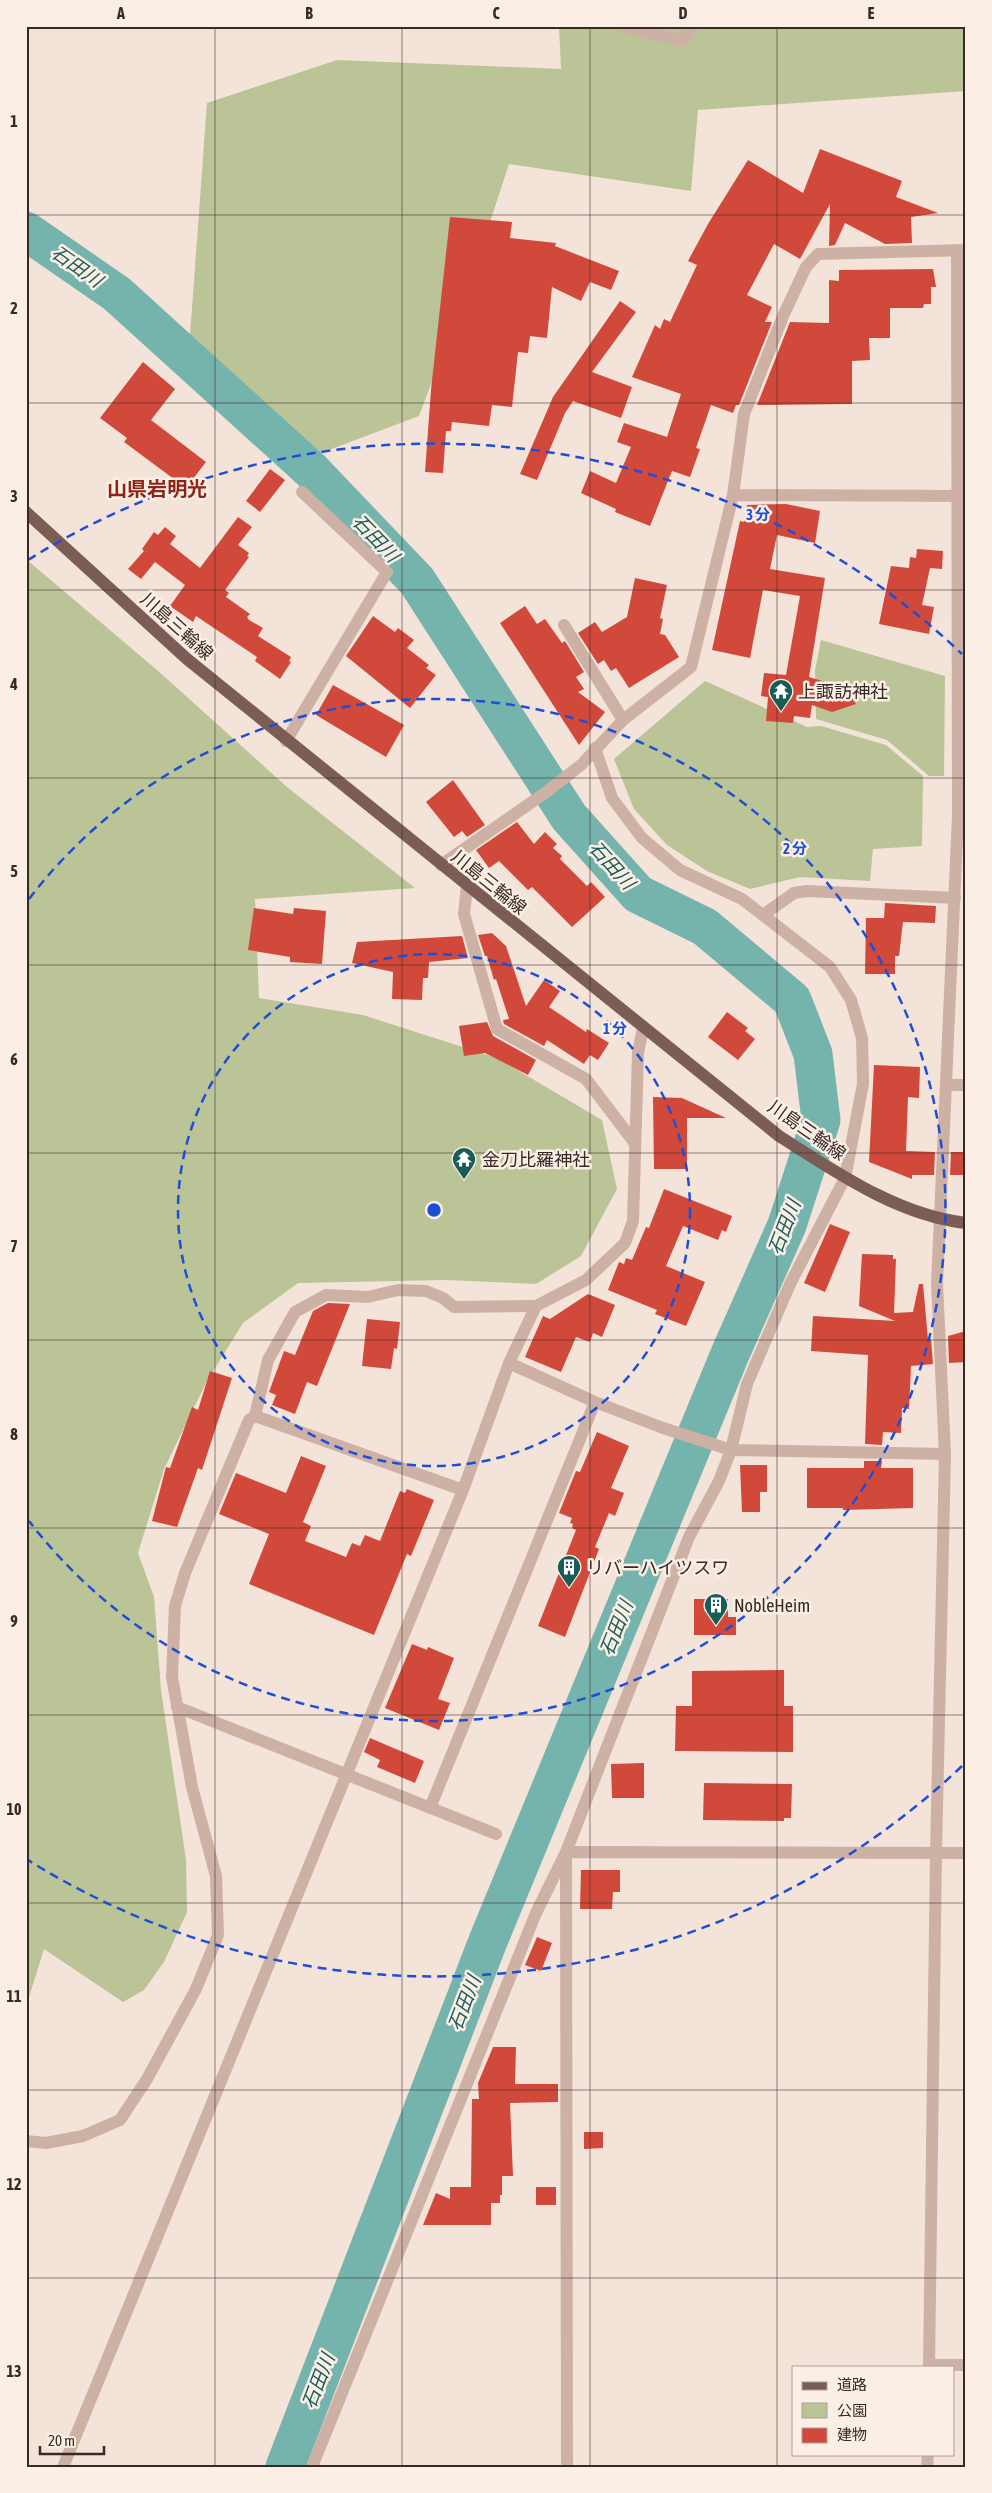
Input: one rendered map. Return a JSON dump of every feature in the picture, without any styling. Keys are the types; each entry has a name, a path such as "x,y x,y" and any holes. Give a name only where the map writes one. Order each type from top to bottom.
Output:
{"main road":[{"name":"川島三輪線","path":"26,512 186,659 779,1136 844,1178 941,1220 966,1224"}],"street":[{"path":"623,26 683,41 694,26"},
{"path":"441,865 545,793 581,765 623,720 691,667 733,495 744,414 784,314 806,267 818,254 962,250 962,496 958,815 937,1284 945,1454 936,1853 929,2366 966,2366"},
{"path":"286,740 387,572 302,492"},
{"path":"733,495 962,496"},
{"path":"564,625 623,720"},
{"path":"312,2467 536,1913 566,1852 689,1537 719,1481 731,1450 747,1384 790,1284 844,1178 863,1084 862,1038 851,1000 830,967 742,899 680,870 642,838 612,798 595,748"},
{"path":"467,886 464,914 497,1029 586,1079 634,1142"},
{"path":"763,915 794,893 955,898"},
{"path":"26,2140 46,2143 83,2136 120,2120 147,2080 192,1997 218,1935 216,1876 192,1786 172,1677 175,1606 185,1572 249,1420 255,1416 268,1360 295,1312 326,1295 368,1297 398,1290 407,1290 426,1291 443,1298 454,1307 536,1306 586,1280 624,1243 634,1221 634,1142 638,1053 643,1028"},
{"path":"947,1085 966,1085"},
{"path":"64,2467 463,1490 508,1363 536,1306"},
{"path":"508,1363 595,1402 668,1430 731,1450 945,1454"},
{"path":"430,1808 595,1402"},
{"path":"255,1416 463,1490"},
{"path":"177,1707 496,1834"},
{"path":"566,1852 966,1853"},
{"path":"566,1852 567,2467"}],"green space":[{"path":"559,26 966,26 966,91 698,110 691,191 509,164 473,274 419,416 305,459 190,335 207,103 337,60 561,69"},
{"path":"26,559 157,670 287,787 415,888 255,899 259,998 363,1015 497,1058 602,1120 617,1189 581,1256 536,1284 445,1280 298,1283 243,1323 207,1381 164,1469 138,1553 154,1597 161,1690 186,1860 187,1912 164,1962 144,1990 123,2002 44,1949 26,2007"},
{"path":"821,640 945,676 944,776 929,776 887,740 816,719 815,670"},
{"path":"705,681 807,727 821,726 886,745 923,776 922,846 873,849 870,881 800,877 750,889 707,871 667,845 634,809 614,759"}],"building":[{"path":"820,149 902,181 896,197 938,213 911,217 912,243 885,244 845,223 835,245 829,246 830,204 800,259 774,244 747,295 772,307 765,322 772,322 739,405 736,405 733,413 711,405 696,448 700,449 690,477 672,471 650,526 615,512 616,509 581,493 590,471 616,483 631,447 617,442 624,423 667,437 681,394 632,377 655,325 660,329 664,319 670,322 697,265 688,261 708,224 748,160 803,193"},
{"path":"450,217 512,222 510,238 556,243 555,246 619,271 611,290 590,282 581,301 552,287 547,338 530,336 528,353 518,352 512,407 492,405 489,426 452,422 451,431 446,431 443,473 425,472 431,390"},
{"path":"933,269 936,287 931,287 931,304 924,304 923,308 890,308 890,338 869,338 870,360 852,361 852,404 757,405 790,322 829,323 829,280 839,281 839,270"},
{"path":"620,301 636,312 592,372 632,387 621,418 573,401 565,413 537,480 520,474 553,397"},
{"path":"143,362 175,389 151,420 206,462 186,488 124,442 127,438 100,418"},
{"path":"270,469 285,480 260,512 246,501"},
{"path":"786,504 820,511 815,543 777,535 770,569 825,578 809,677 846,688 856,704 832,712 812,705 810,718 794,716 793,723 766,721 768,697 761,696 764,673 786,675 800,596 763,590 750,658 712,650 740,521 744,522 747,505"},
{"path":"238,517 252,527 238,545 249,553 247,556 249,557 225,590 229,593 226,597 250,614 247,617 249,620 263,628 258,636 291,657 289,661 291,662 280,679 255,661 257,657 196,616 193,622 170,606 185,585 155,562 141,579 128,569 144,551 142,549 154,532 158,535 165,527 176,536 170,544 200,568"},
{"path":"917,549 943,551 942,569 930,568 922,605 934,607 929,634 879,624 891,566 909,568 910,557 916,558"},
{"path":"635,578 667,585 660,618 663,619 660,634 665,635 679,657 629,688 616,668 611,671 604,660 598,664 578,633 595,622 602,632 627,617"},
{"path":"525,606 537,624 545,619 562,643 565,641 584,672 576,677 584,689 578,692 605,712 579,745 500,623"},
{"path":"373,616 395,632 398,628 414,640 407,648 429,665 426,668 436,675 410,708 346,656"},
{"path":"333,685 404,725 386,757 316,715"},
{"path":"453,780 485,825 467,837 462,831 454,837 426,802"},
{"path":"517,822 534,844 545,832 557,844 553,848 562,856 560,859 587,886 591,882 605,897 572,927 532,887 528,890 499,861 489,868 476,850"},
{"path":"885,903 936,906 935,923 903,922 899,956 895,956 895,974 865,974 866,918 884,918"},
{"path":"254,908 293,914 294,908 326,911 322,964 290,962 290,957 248,950"},
{"path":"492,933 506,946 526,1006 544,980 560,991 549,1007 586,1032 587,1029 609,1043 598,1060 590,1055 584,1064 547,1040 544,1046 504,1024 503,1020 509,1019 496,979 494,980 478,935"},
{"path":"462,936 468,958 429,962 428,978 423,978 422,1000 392,999 393,972 352,963 357,942"},
{"path":"727,1012 748,1028 745,1031 755,1039 738,1060 708,1037"},
{"path":"487,1022 493,1036 536,1060 528,1075 485,1053 464,1056 459,1026"},
{"path":"874,1065 920,1067 919,1098 908,1097 906,1151 935,1152 934,1175 912,1175 912,1179 869,1162"},
{"path":"653,1097 682,1098 726,1118 687,1118 687,1169 654,1169"},
{"path":"951,1152 966,1152 966,1175 950,1175"},
{"path":"664,1189 732,1216 726,1232 722,1230 718,1240 683,1226 666,1266 705,1282 686,1326 655,1314 657,1310 608,1290 619,1262 624,1264 626,1258 632,1260 646,1227 649,1228"},
{"path":"830,1224 850,1232 825,1292 804,1283"},
{"path":"862,1254 893,1255 893,1259 896,1259 894,1313 913,1312 919,1284 923,1284 928,1340 931,1339 933,1364 911,1366 909,1409 902,1408 901,1433 883,1432 882,1445 865,1444 868,1355 811,1351 813,1316 895,1321 859,1306"},
{"path":"588,1294 615,1305 602,1337 593,1333 590,1342 576,1337 561,1372 525,1357 543,1316 550,1319"},
{"path":"328,1303 350,1304 317,1386 307,1382 295,1414 272,1405 276,1395 269,1392 284,1351 295,1355 313,1311"},
{"path":"367,1319 400,1322 397,1349 394,1348 391,1369 362,1366"},
{"path":"966,1331 966,1362 949,1363 948,1336"},
{"path":"210,1371 232,1378 202,1470 198,1468 177,1527 152,1521 166,1467 170,1468 192,1407 198,1410"},
{"path":"597,1432 629,1446 611,1488 624,1493 615,1516 609,1513 595,1547 599,1549 565,1637 538,1626 576,1530 572,1528 573,1524 570,1523 572,1518 559,1513 576,1471 580,1472"},
{"path":"301,1456 326,1466 303,1522 311,1526 305,1541 346,1557 352,1543 360,1546 365,1535 380,1541 400,1491 405,1493 407,1489 434,1500 411,1556 407,1554 374,1635 249,1584 269,1534 219,1514 236,1473 286,1493"},
{"path":"864,1461 882,1461 881,1468 913,1468 913,1508 843,1510 843,1508 807,1508 807,1468 864,1468"},
{"path":"740,1465 767,1465 767,1492 760,1492 760,1512 742,1512"},
{"name":"NobleHeim","path":"694,1599 728,1599 728,1617 736,1617 736,1635 694,1635"},
{"path":"412,1644 427,1650 428,1647 454,1658 438,1699 450,1703 439,1730 385,1708"},
{"path":"784,1670 784,1706 793,1706 793,1752 675,1751 676,1706 692,1706 692,1671"},
{"path":"370,1738 424,1761 415,1783 377,1767 380,1760 364,1752"},
{"path":"644,1763 644,1798 612,1798 611,1764"},
{"path":"704,1783 792,1784 791,1818 784,1818 784,1821 703,1820"},
{"path":"581,1870 620,1870 620,1892 613,1892 612,1909 580,1909"},
{"path":"537,1937 552,1943 541,1971 525,1965"},
{"path":"493,2047 516,2047 515,2084 558,2084 558,2102 510,2103 513,2176 502,2176 500,2203 491,2203 491,2225 423,2225 436,2193 450,2199 450,2187 471,2187 472,2099 479,2099 478,2083"},
{"path":"584,2132 603,2132 603,2148 584,2149"},
{"path":"536,2187 556,2187 556,2205 536,2205"}],"waterway":[{"name":"石田川","path":"26,231 117,294 311,470 417,581 569,817 638,894 705,927 792,1000 813,1054 821,1120 787,1225 730,1354 488,1941 285,2467"}],"place":[{"name":"上諏訪神社","path":"781,712"},
{"name":"金刀比羅神社","path":"464,1180"},
{"name":"リバーハイツスワ","path":"569,1588"},
{"name":"NobleHeim","path":"716,1626"}],"district":[{"name":"山県岩明光","path":"157,488"}]}
